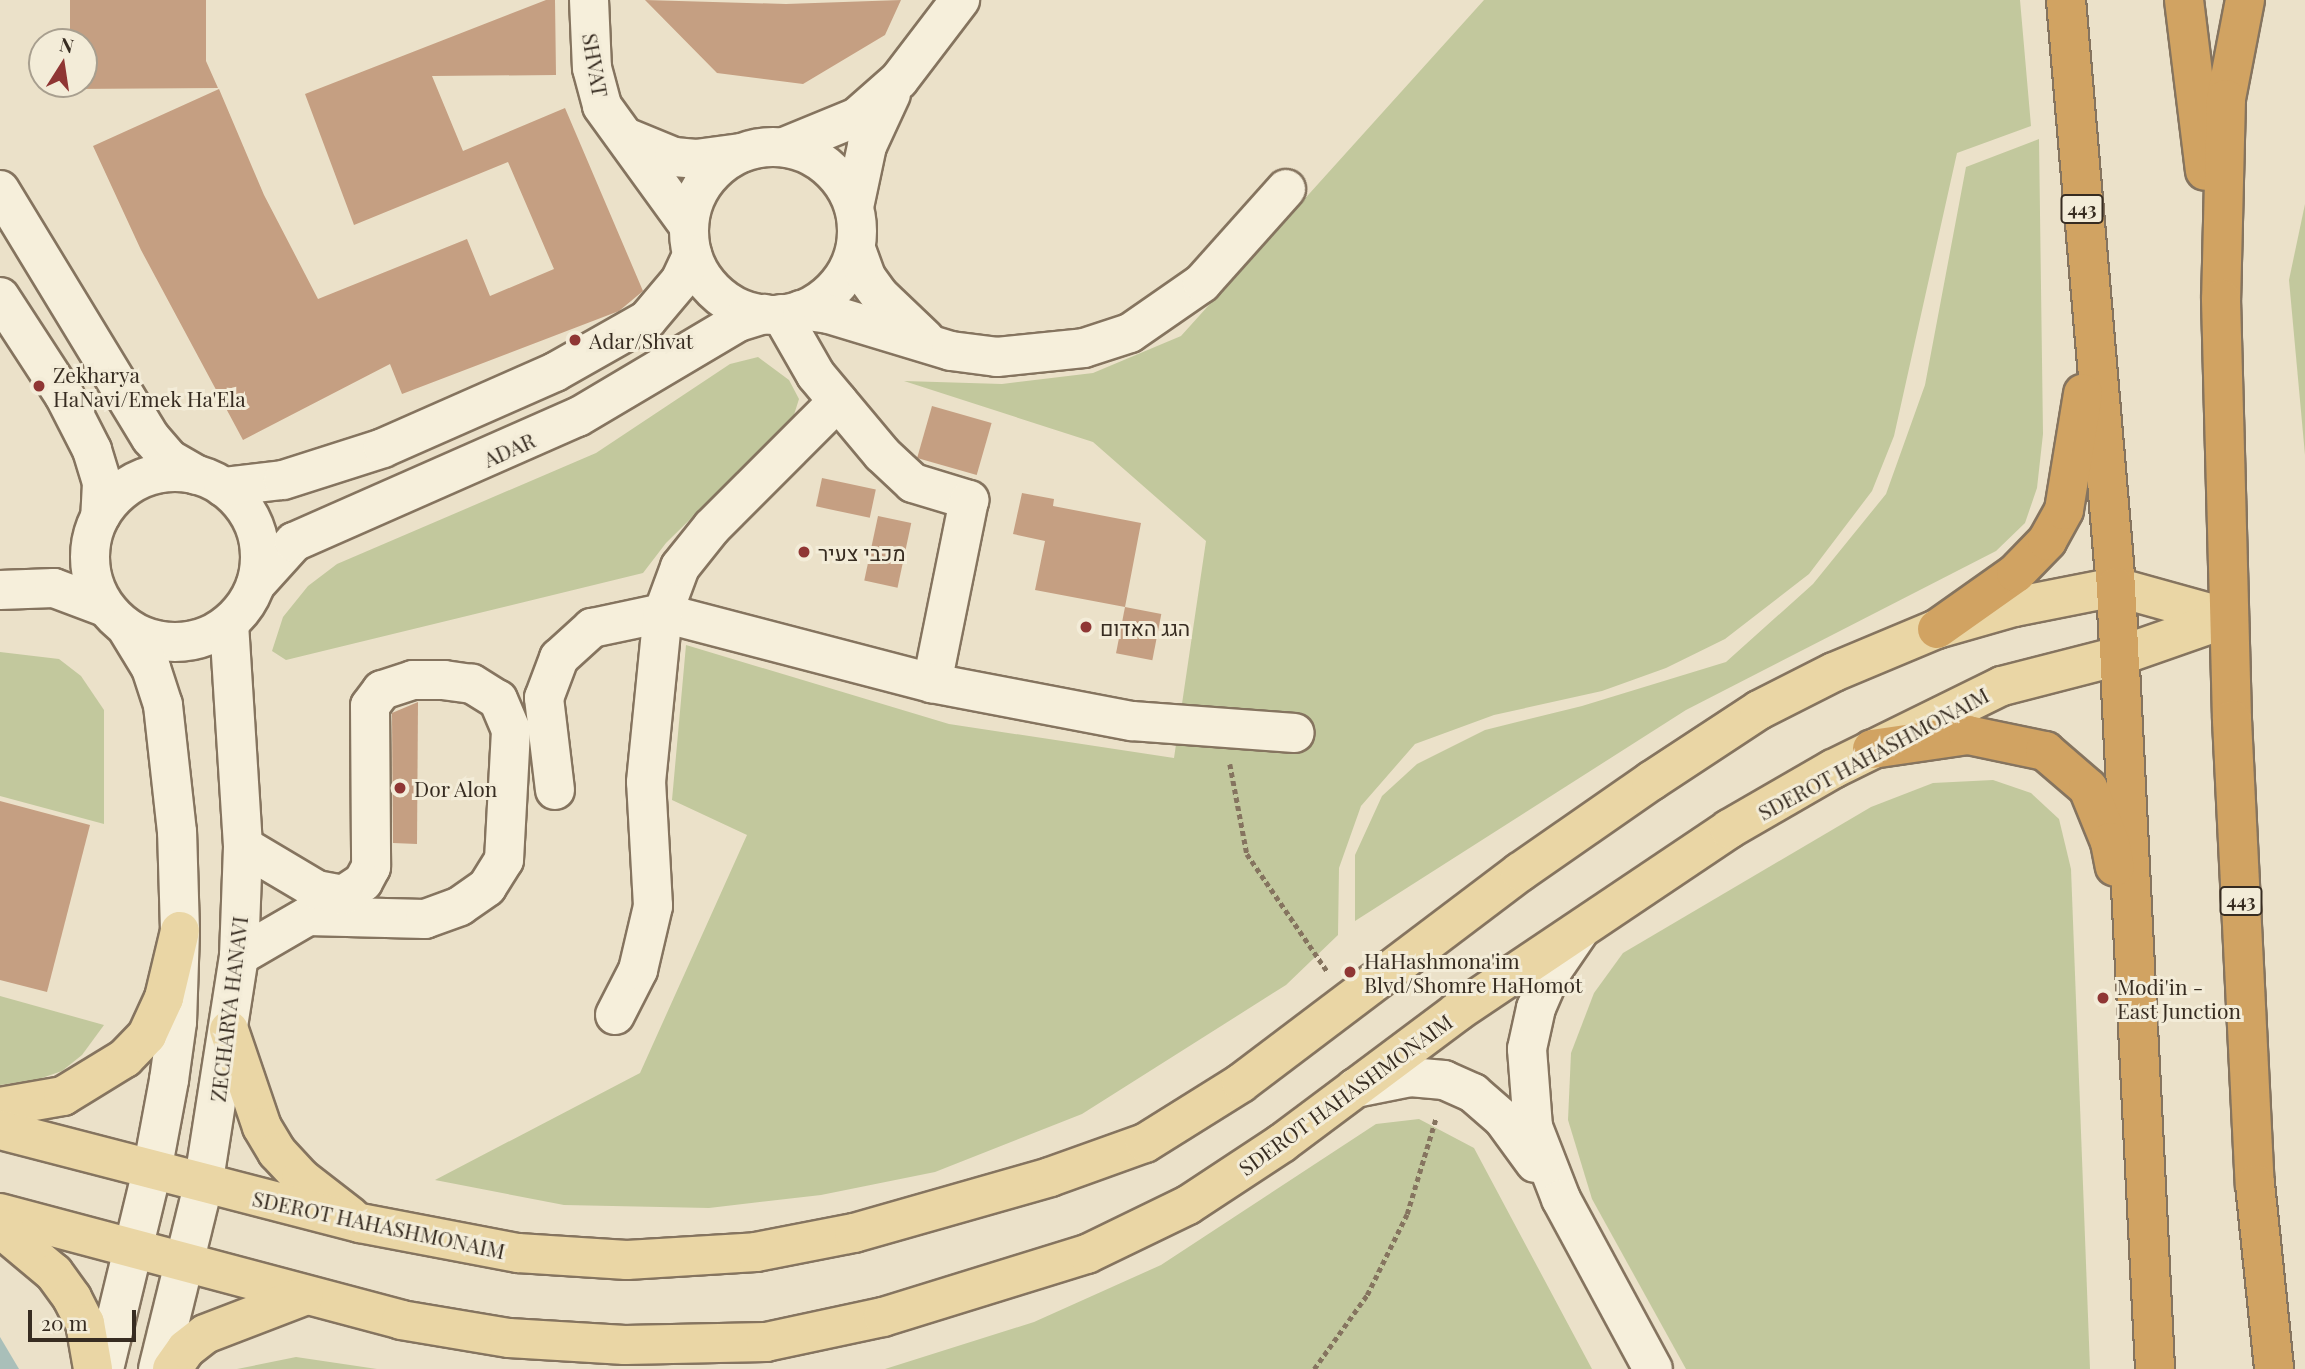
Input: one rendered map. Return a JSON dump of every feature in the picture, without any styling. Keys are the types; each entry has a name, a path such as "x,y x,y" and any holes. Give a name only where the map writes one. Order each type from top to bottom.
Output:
{"highway":[{"name":"443","path":"2066,0 2084,245 2116,587 2155,1369"},
{"name":"443","path":"2185,0 2221,299 2228,618 2255,1184 2274,1369"},
{"path":"2221,299 2226,99 2245,0"},
{"path":"1937,629 2016,573 2047,541 2064,510 2083,404 2084,245"},
{"path":"1872,748 1968,734 2045,751 2072,771 2088,788 2110,842 2135,970"}],"main road":[{"name":"SDEROT HAHASHMONAIM","path":"0,1130 203,1186 360,1223 518,1253 626,1260 756,1252 854,1233 1050,1177 1145,1143 1241,1083 1520,872 1759,710 1937,629 2014,607 2116,587 2228,618"},
{"name":"SDEROT HAHASHMONAIM","path":"0,1213 180,1264 401,1320 509,1338 625,1345 766,1342 883,1317 1087,1254 1188,1205 1355,1088 1457,1012 1729,829 1872,748 2002,686 2119,656 2228,618"},
{"path":"0,1107 63,1096 125,1058 147,1035 164,998 180,931"},
{"path":"229,1030 262,1126 277,1152 301,1178 360,1223"},
{"path":"0,1228 54,1273 72,1298 85,1323 93,1369"},
{"path":"172,1369 187,1349 205,1334 304,1296"}],"street":[{"name":"SHVAT","path":"589,0 596,88 616,127 690,241"},
{"path":"935,347 880,296 866,277 856,248 854,206 867,145 899,80 960,0"},
{"path":"0,584 61,561 96,526 131,484 174,472 210,481 283,480 383,449 555,372 647,320 665,302 690,241 699,190 724,162 741,153 784,147 857,117 899,80"},
{"name":"SHVAT","path":"616,127 632,142 674,157 741,153"},
{"path":"784,147 803,152 835,173 854,206"},
{"path":"690,241 701,274 721,295 747,310 829,314 935,347 997,357 1042,355 1130,333 1202,283 1286,189"},
{"path":"0,190 151,438 169,459 210,481 237,500 256,530 260,566 256,584 229,623 210,635 178,642 146,637 116,617 54,589 0,590"},
{"path":"782,313 837,287 856,248"},
{"path":"0,297 65,395 93,450 102,484 91,573 150,668 163,705 177,832 180,931 177,1021 152,1171 104,1369"},
{"path":"782,313 838,401 913,484 969,500 932,683"},
{"name":"ADAR","path":"256,584 294,542 578,417 738,322 782,313"},
{"path":"615,1015 638,970 653,906 646,782 663,613 680,567 712,527 838,401"},
{"path":"555,790 544,698 559,658 592,628 663,613 932,683 1132,721 1295,733"},
{"name":"ZECHARYA HANAVI","path":"158,1369 180,1264 203,1186 239,956 243,846 229,623"},
{"path":"239,956 308,916 425,919 460,906 487,887 504,860 511,730 498,700 472,684 444,680 413,680 382,690 370,706 371,867 363,883 344,895 317,890 243,846"},
{"path":"1578,933 1552,971 1536,1008 1527,1049 1533,1127 1561,1199 1653,1369"},
{"path":"1355,1088 1410,1077 1444,1080 1473,1093 1503,1119 1561,1199"}],"path":[{"path":"1223,728 1247,854 1349,1003"},
{"path":"1314,1369 1367,1295 1407,1214 1430,1147 1444,1080"}],"green space":[{"path":"1484,0 2020,0 2031,126 1957,153 1894,436 1872,491 1809,574 1725,639 1666,668 1602,691 1494,715 1415,744 1361,806 1339,868 1338,935 1286,985 1082,1114 935,1172 821,1195 709,1208 564,1205 435,1180 640,1073 747,835 672,800 686,645 949,724 1174,758 1206,541 1093,442 904,381 1002,384 1093,373 1181,336"},
{"path":"2039,139 2043,434 2037,488 2025,523 1996,551 1686,710 1355,921 1355,855 1382,796 1417,764 1485,730 1582,706 1726,662 1813,584 1886,494 1925,385 1966,167"},
{"path":"2305,204 2305,455 2289,280"},
{"path":"758,357 789,380 799,399 793,418 666,543 643,573 286,660 272,651 283,617 308,586 337,564 596,453 730,364"},
{"path":"0,652 59,659 81,676 104,710 104,824 0,796"},
{"path":"1993,780 2031,793 2059,819 2071,869 2090,1369 1686,1369 1592,1199 1568,1120 1571,1053 1594,993 1623,953 1871,807 1933,783"},
{"path":"0,996 104,1025 82,1055 62,1071 36,1080 0,1085"},
{"path":"1419,1119 1474,1148 1592,1369 885,1369 1034,1322 1161,1265 1376,1124"},
{"path":"296,1357 377,1369 237,1369"}],"water":[{"path":"0,1337 19,1369 0,1369"}],"building":[{"path":"70,0 206,0 206,61 218,88 98,89 98,28 70,28"},
{"path":"546,0 555,0 556,75 432,76 463,151 565,108 643,291 619,311 402,394 390,364 243,440 141,250 93,146 219,89 264,195 318,299 467,239 490,296 554,269 508,162 354,225 305,94"},
{"path":"645,0 786,4 901,0 885,35 803,84 717,73"},
{"path":"932,406 992,423 977,475 917,458"},
{"path":"822,478 876,489 870,518 816,506"},
{"path":"1022,493 1054,499 1053,506 1141,523 1125,607 1035,590 1045,541 1013,534"},
{"path":"878,516 911,523 898,588 864,581"},
{"path":"1125,607 1161,614 1152,660 1116,653"},
{"path":"418,702 417,844 393,843 392,713"},
{"path":"0,801 90,825 47,992 0,980"}],"place":[{"name":"Adar/Shvat","path":"575,340"},
{"name":"Zekharya HaNavi/Emek Ha'Ela","path":"39,386"},
{"name":"מכבי צעיר","path":"804,552"},
{"name":"הגג האדום","path":"1086,627"},
{"name":"Dor Alon","path":"400,788"},
{"name":"HaHashmona'im Blvd/Shomre HaHomot","path":"1350,972"},
{"name":"Modi'in - East Junction","path":"2103,998"}]}
